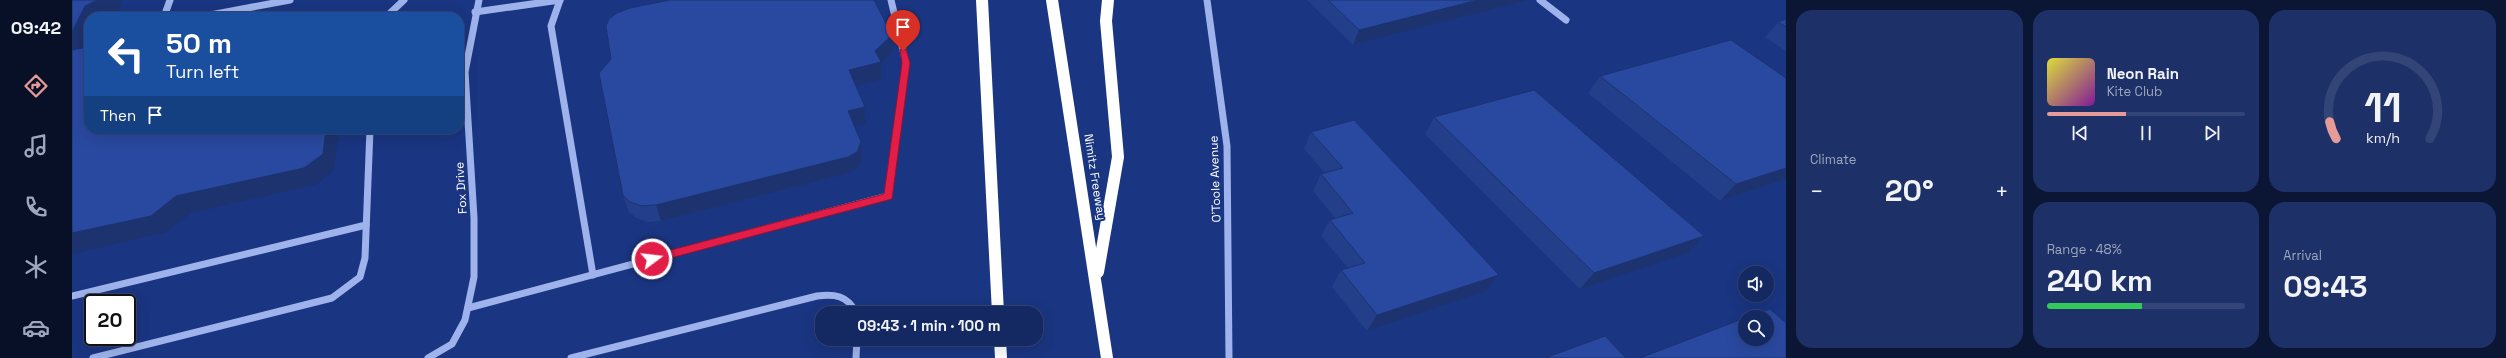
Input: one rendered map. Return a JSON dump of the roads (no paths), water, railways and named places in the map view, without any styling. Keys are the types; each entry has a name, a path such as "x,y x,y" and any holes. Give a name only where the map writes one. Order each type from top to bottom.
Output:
{"highway":[{"path":"982,0 998,306"},
{"name":"Nimitz Freeway","path":"1052,0 1097,283 1107,358"},
{"path":"1097,283 1118,157 1106,21 1108,0"},
{"path":"1000,346 1001,358"}],"street":[{"path":"166,12 170,0"},
{"path":"226,12 290,0"},
{"path":"391,12 404,0"},
{"name":"Fox Drive","path":"428,358 452,344 465,320 474,277 474,218 464,72 475,12 479,0"},
{"path":"475,12 560,0 551,26 593,275"},
{"path":"468,308 888,196 906,63 892,0"},
{"name":"O’Toole Avenue","path":"1207,0 1227,146 1229,358"},
{"path":"1540,0 1566,20"},
{"path":"93,358 332,298 360,277 365,258 370,134"},
{"path":"72,296 366,226"},
{"path":"572,358 817,296 836,293 853,306"},
{"path":"856,358 857,346"}]}
